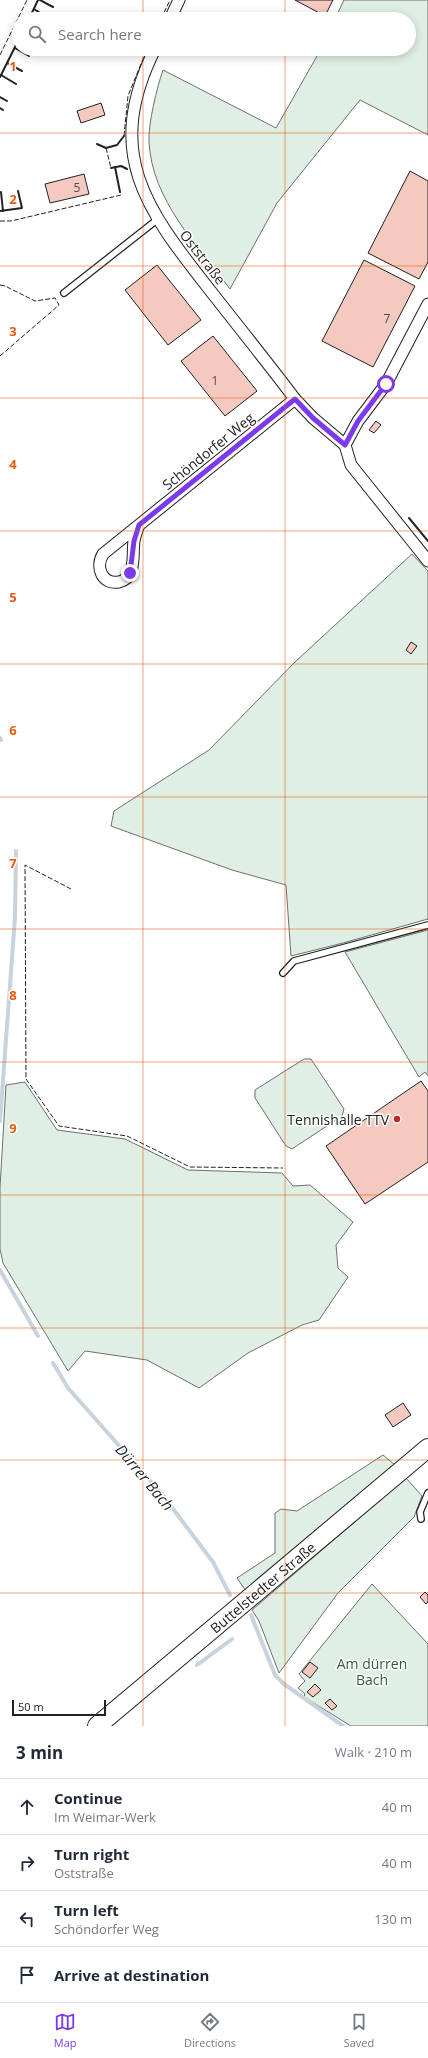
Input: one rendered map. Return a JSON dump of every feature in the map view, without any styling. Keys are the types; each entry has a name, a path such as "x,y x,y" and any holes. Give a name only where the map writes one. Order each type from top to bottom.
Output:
{"main road":[{"name":"Buttelstedter Straße","path":"97,1726 428,1448"}],"street":[{"path":"173,12 179,0"},
{"name":"Oststraße","path":"152,56 138,91 131,135 138,178 158,219 174,244 295,399 317,422 345,445"},
{"path":"428,304 386,384 358,421 345,445 351,465 428,561"},
{"name":"Schöndorfer Weg","path":"139,525 134,541 130,573 122,581 111,582 106,579 99,570 100,559 103,554 295,399"}],"lane":[{"path":"64,293 158,219"},
{"path":"283,973 294,961 428,925"},
{"path":"421,1519 420,1512 428,1493"}],"green space":[{"path":"344,0 428,0 428,135 360,100 277,203 230,289 178,221 158,183 152,163 149,134 151,116 163,70 276,128 317,56 416,56 416,12 338,12"},
{"path":"412,554 428,571 428,919 291,956 286,885 232,870 111,826 114,811 209,750 295,662"},
{"path":"428,930 428,1076 425,1072 419,1077 345,952"},
{"path":"304,1059 311,1059 344,1109 342,1116 292,1149 286,1146 255,1098 255,1090"},
{"path":"25,1082 57,1130 125,1139 188,1170 282,1173 293,1186 310,1185 353,1222 336,1245 338,1268 348,1277 319,1320 302,1325 248,1353 199,1388 147,1360 85,1351 68,1371 3,1263 0,1249 0,1187 6,1085"},
{"path":"383,1455 395,1465 246,1591 237,1578 275,1553 275,1513 281,1509 297,1511"},
{"path":"406,1478 422,1496 414,1517 338,1593 279,1673 259,1621 252,1610"},
{"name":"Am dürren Bach","path":"372,1584 428,1644 428,1726 351,1726 304,1697 305,1694 298,1688 305,1681 299,1674"}],"building":[{"path":"295,0 333,0 327,12 318,12"},
{"path":"101,103 105,115 81,123 77,111"},
{"path":"410,171 428,181 428,262 419,279 368,253"},
{"path":"84,174 89,194 50,203 45,184"},
{"path":"364,260 415,286 373,367 322,341"},
{"path":"157,265 201,320 168,345 125,290"},
{"path":"213,336 257,391 225,416 181,361"},
{"path":"376,421 381,425 374,433 369,430"},
{"path":"411,642 417,646 411,654 406,650"},
{"name":"Tennishalle TTV","path":"421,1081 428,1091 428,1162 365,1204 326,1146"},
{"path":"403,1403 411,1415 393,1427 385,1415"},
{"path":"425,1592 428,1595 428,1602 426,1604 420,1597"},
{"path":"310,1662 318,1668 310,1678 302,1672"},
{"path":"315,1684 321,1690 313,1697 307,1692"},
{"path":"330,1699 337,1706 332,1710 325,1703"}],"waterway":[{"name":"Dürrer Bach","path":"0,1121 15,917 16,851"},
{"name":"Dürrer Bach","path":"0,1270 38,1336"},
{"name":"Dürrer Bach","path":"53,1363 68,1388 161,1493 213,1562 230,1595"},
{"name":"Dürrer Bach","path":"251,1615 275,1675 284,1684 343,1726"},
{"path":"197,1665 232,1639"}],"fence":[{"path":"21,12 27,0"},
{"path":"164,12 170,0"},
{"path":"0,55 12,31"},
{"path":"124,136 128,96 144,56"},
{"path":"106,148 111,168"},
{"path":"0,221 11,221 121,195 120,192"},
{"path":"0,285 35,301 55,298 59,305 0,356"},
{"path":"71,889 25,865 26,1079 59,1126 127,1136 190,1167 283,1168"}],"wall":[{"path":"32,12 38,0"},
{"path":"40,0 53,7"},
{"path":"34,9 39,12"},
{"path":"0,77 12,53"},
{"path":"7,63 22,71"},
{"path":"1,75 16,84"},
{"path":"0,97 7,101"},
{"path":"97,144 106,148 117,145 124,136"},
{"path":"111,168 121,166 127,169"},
{"path":"115,167 120,192"},
{"path":"0,211 22,208 18,191"},
{"path":"1,192 3,211"},
{"path":"409,518 428,541"}],"place":[{"name":"Tennishalle TTV","path":"397,1119"}],"route":[{"path":"130,573 132,567 134,541 139,525 295,399 326,431 345,445 349,434 386,384"}]}
